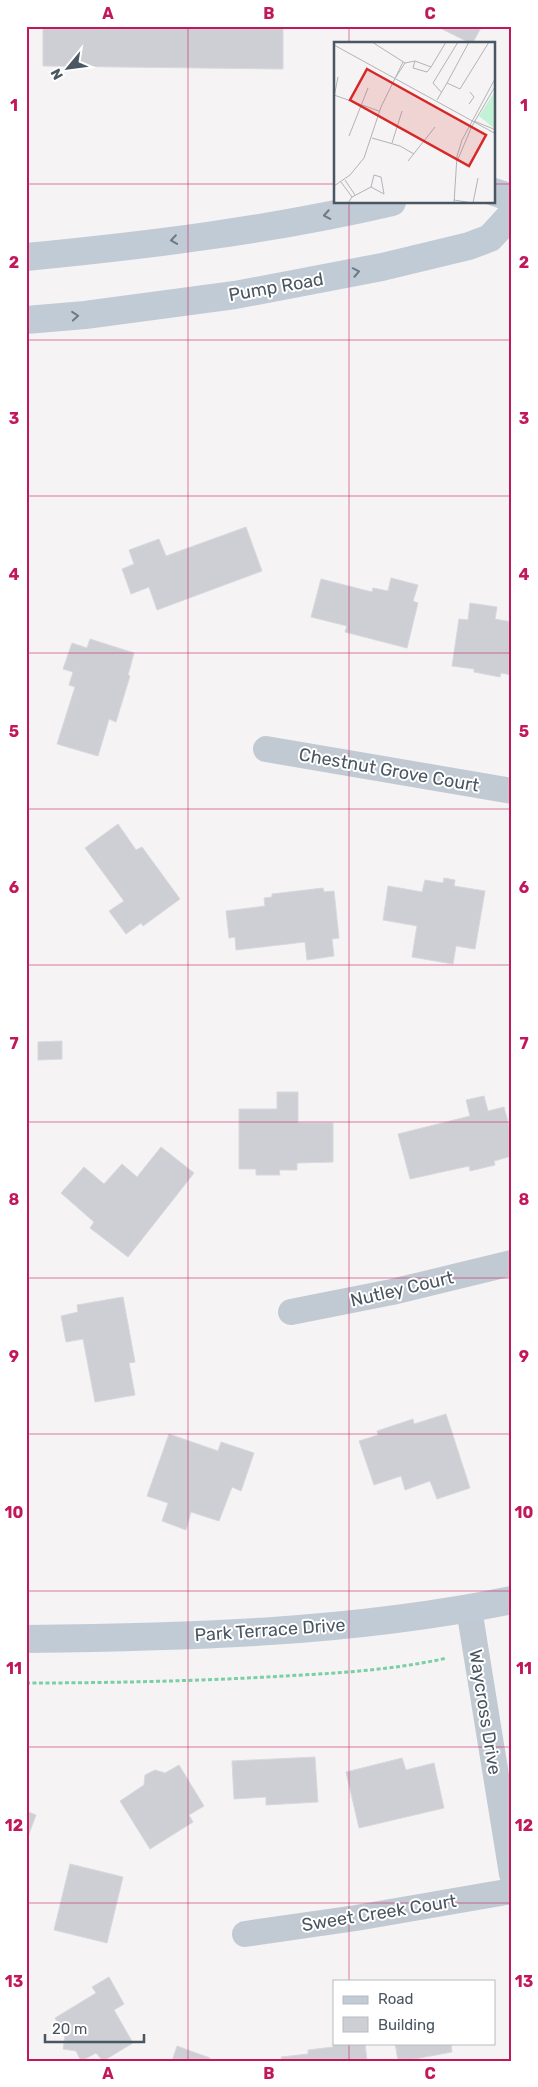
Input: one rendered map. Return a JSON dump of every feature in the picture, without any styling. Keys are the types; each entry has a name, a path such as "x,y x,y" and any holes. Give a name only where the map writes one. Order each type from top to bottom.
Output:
{"main road":[{"path":"496,193 512,198"},
{"path":"26,256 104,249 222,234 381,204"},
{"name":"Pump Road","path":"26,320 85,315 235,295 382,267 469,246 490,238 512,214"},
{"name":"Park Terrace Drive","path":"26,1639 162,1638 271,1633 402,1619 469,1609 512,1600"}],"street":[{"name":"Chestnut Grove Court","path":"266,749 512,791"},
{"name":"Nutley Court","path":"291,1312 392,1292 512,1263"},
{"name":"Waycross Drive","path":"469,1609 512,1874"},
{"name":"Sweet Creek Court","path":"245,1934 356,1918 512,1891"}],"path":[{"path":"26,1683 224,1680 321,1674 424,1663 475,1652"}],"building":[{"path":"43,26 283,26 283,69 43,66"},
{"path":"436,26 482,26 473,42 468,42"},
{"path":"246,527 262,571 157,610 149,587 131,594 122,569 134,564 129,550 159,539 166,556"},
{"path":"391,578 418,585 413,601 418,603 407,648 345,632 347,626 311,617 321,579 372,592 373,588 388,591"},
{"path":"470,603 497,607 495,619 512,622 512,675 501,673 500,677 474,672 474,669 452,666 459,619 468,620"},
{"path":"90,639 134,653 128,675 130,676 116,722 109,719 98,756 57,744 75,687 69,685 73,672 63,669 72,643 87,648"},
{"path":"118,824 136,850 142,847 180,899 143,926 141,923 126,934 109,911 124,901 85,848"},
{"path":"444,878 455,880 454,886 485,891 475,949 456,946 453,964 412,957 417,926 383,920 388,886 422,892 425,880 443,883"},
{"path":"323,888 324,892 334,891 339,938 332,939 334,956 307,960 305,942 236,950 235,937 229,938 226,911 265,906 264,898 272,897 272,894"},
{"path":"62,1041 62,1059 38,1060 38,1042"},
{"path":"277,1092 298,1092 298,1123 333,1123 333,1162 297,1163 297,1170 279,1170 280,1175 256,1175 256,1169 239,1169 239,1109 277,1109"},
{"path":"484,1096 488,1111 504,1107 512,1137 512,1156 494,1161 495,1165 470,1171 469,1166 410,1179 398,1134 470,1116 466,1100"},
{"path":"161,1147 194,1173 128,1257 90,1228 94,1222 61,1193 84,1167 104,1184 122,1164 137,1177"},
{"path":"123,1297 135,1362 129,1363 135,1395 95,1402 83,1339 66,1342 61,1316 78,1312 77,1305"},
{"path":"446,1414 470,1488 437,1499 430,1481 405,1490 401,1476 374,1485 359,1441 378,1435 377,1431 413,1419 414,1424"},
{"path":"169,1434 218,1451 221,1442 254,1453 241,1491 232,1487 219,1521 191,1512 186,1530 162,1521 168,1503 147,1496"},
{"path":"315,1757 318,1802 266,1805 266,1797 234,1799 232,1761"},
{"path":"402,1758 406,1770 434,1763 444,1808 359,1828 346,1772"},
{"path":"179,1765 204,1806 189,1815 193,1822 150,1849 120,1801 144,1785 145,1775 155,1770 165,1773"},
{"path":"26,1811 36,1815 27,1839 26,1839"},
{"path":"70,1864 123,1877 107,1943 54,1930"},
{"path":"109,1977 124,2004 114,2010 133,2043 103,2061 96,2053 81,2061 76,2051 63,2049 65,2036 55,2018 96,1993 92,1987"},
{"path":"333,2044 365,2044 367,2061 282,2061 281,2057 308,2054 308,2050 333,2047"},
{"path":"395,2044 456,2044 451,2045 452,2052 398,2061"},
{"path":"177,2046 210,2058 209,2061 172,2061"}]}
